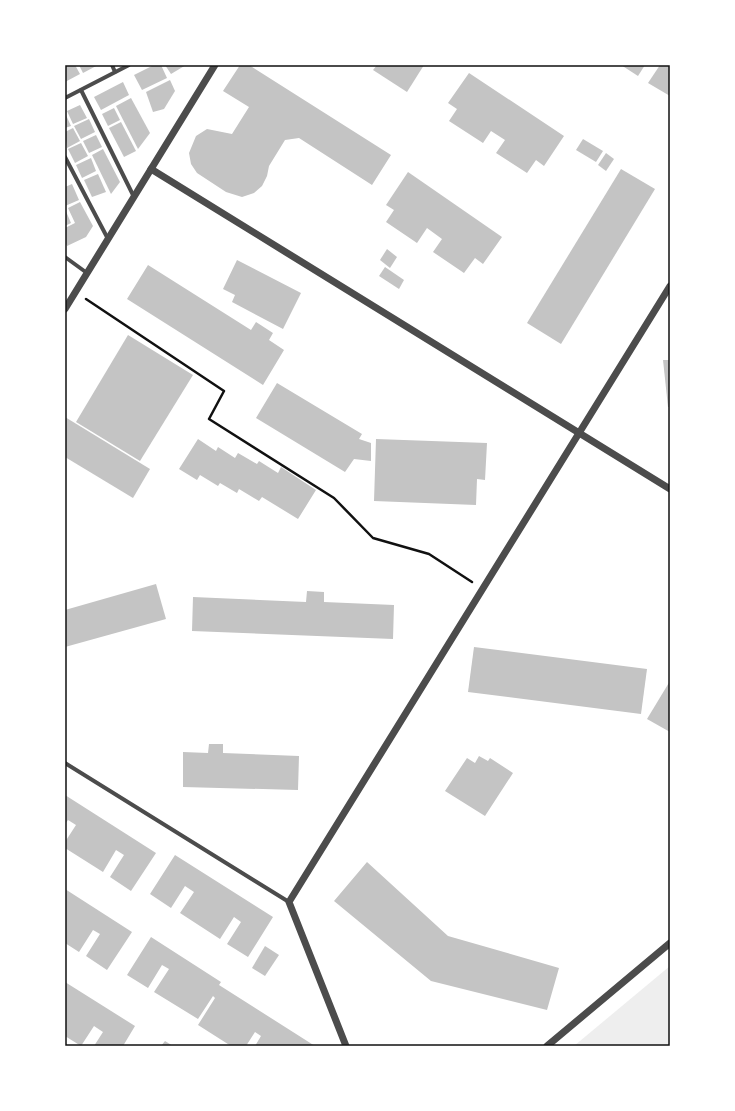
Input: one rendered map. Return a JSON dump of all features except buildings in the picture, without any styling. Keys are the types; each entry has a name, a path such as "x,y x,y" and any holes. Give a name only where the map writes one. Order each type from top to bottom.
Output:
{"street":[{"path":"112,65 115,72"},
{"path":"65,98 129,65"},
{"path":"65,309 215,65"},
{"path":"81,90 134,197"},
{"path":"65,157 108,239"},
{"path":"151,169 670,489"},
{"path":"65,257 87,273"},
{"path":"289,902 670,286"},
{"path":"65,764 289,902 346,1046"},
{"path":"548,1046 670,944"}],"path":[{"path":"75,292 224,391 209,419 334,498 374,538 429,554 482,589"}],"shaded area":[{"path":"670,966 670,1046 574,1046"}]}
